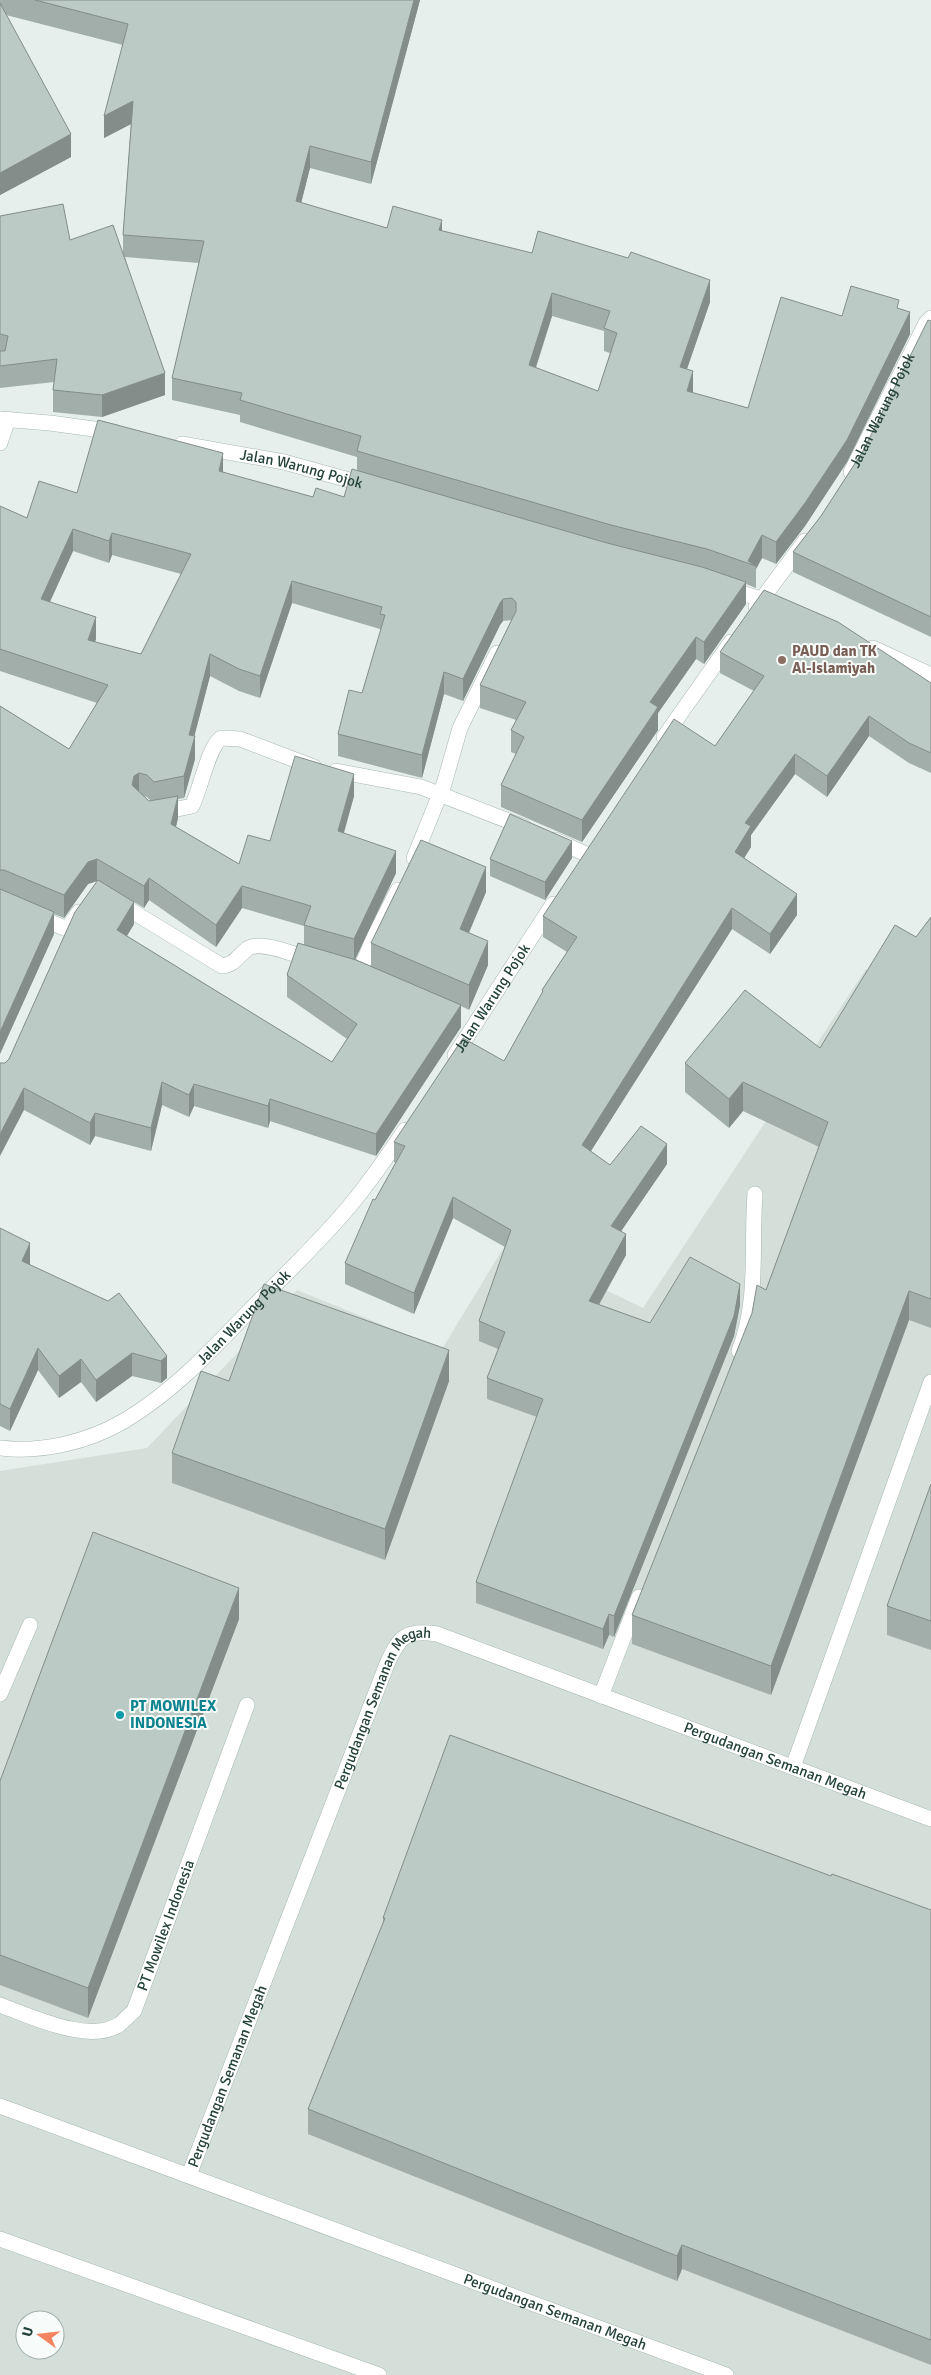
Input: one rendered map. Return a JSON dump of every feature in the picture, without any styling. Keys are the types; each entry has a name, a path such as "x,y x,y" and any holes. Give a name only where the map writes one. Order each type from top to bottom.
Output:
{"street":[{"name":"Jalan Warung Pojok","path":"844,483 855,467 907,361 931,318"},
{"path":"0,443 4,419 50,423 130,435"},
{"name":"Jalan Warung Pojok","path":"168,442 284,462 385,490"},
{"path":"657,747 812,531"},
{"path":"713,583 785,608"},
{"path":"107,895 222,966 232,964 247,949 259,944 364,975 374,937 421,844 440,794 460,728 475,693 503,641"},
{"path":"862,643 931,675"},
{"path":"146,809 151,814 192,806 206,772 213,744 221,738 240,739 307,766 421,787 540,833 586,854"},
{"path":"575,870 596,839"},
{"name":"Jalan Warung Pojok","path":"445,1070 560,894"},
{"path":"60,946 68,929 90,898"},
{"path":"0,901 68,929"},
{"path":"458,1015 476,1023"},
{"name":"Jalan Warung Pojok","path":"0,1448 43,1448 87,1438 124,1421 169,1388 212,1349 342,1215 384,1161 412,1120"},
{"path":"732,1367 743,1339 753,1284 755,1194"},
{"path":"793,1768 931,1382"},
{"path":"601,1696 643,1588"},
{"path":"0,1694 30,1625"},
{"name":"Pergudangan Semanan Megah","path":"189,2175 386,1664 395,1646 407,1634 422,1632 437,1634 931,1819"},
{"name":"PT Mowilex Indonesia","path":"0,2005 65,2028 95,2032 118,2025 134,2011 247,1704"},
{"name":"Pergudangan Semanan Megah","path":"0,2106 726,2375"},
{"path":"0,2239 379,2375"}],"shaded area":[{"path":"866,969 931,1006 931,2375 0,2375 0,1471 147,1448 297,1290 442,1349 507,1242 643,1308"}],"building":[{"path":"35,0 414,0 371,162 310,146 296,201 387,228 393,206 442,220 439,230 532,253 538,231 628,258 631,252 710,280 680,367 693,371 687,391 748,408 781,297 842,316 851,286 899,300 897,308 910,312 847,440 805,503 776,542 762,535 748,561 756,566 707,549 611,525 357,451 361,436 240,400 242,393 172,378 204,241 123,235 133,101 104,116 128,24","holes":["552,293 610,311 604,328 617,333 598,391 529,365"]},
{"path":"0,3 71,134 0,173"},
{"path":"63,204 70,240 113,225 165,373 102,395 53,390 57,359 0,366 0,351 5,351 8,336 0,334 0,216"},
{"path":"928,320 931,321 931,617 793,552 821,516 863,451"},
{"path":"98,420 223,453 219,471 313,497 316,488 344,497 352,469 607,543 702,567 746,582 704,642 696,637 650,702 658,707 582,820 501,785 524,737 511,730 526,702 480,685 516,611 516,602 512,598 503,599 500,603 463,679 444,672 422,755 338,734 349,690 362,693 385,615 380,614 382,607 292,581 260,676 239,669 210,654 189,735 195,736 184,776 154,782 147,775 139,773 134,776 132,785 149,801 178,796 171,824 239,864 248,835 270,841 295,756 354,774 338,831 396,851 354,939 304,925 311,906 242,886 216,925 149,878 144,886 97,859 88,862 64,895 0,870 0,706 69,749 108,685 0,649 0,506 27,518 39,481 77,493","holes":["73,529 109,541 112,533 191,554 141,654 88,640 96,617 41,599"]},
{"path":"764,590 838,622 931,683 931,753 909,743 869,716 827,776 795,754 745,823 751,826 735,852 797,894 770,934 732,908 582,1145 610,1165 641,1126 667,1144 611,1226 626,1234 589,1301 650,1323 690,1257 740,1284 734,1316 614,1616 609,1614 603,1629 476,1582 543,1399 487,1378 505,1332 479,1321 511,1230 453,1197 414,1293 345,1263 373,1199 375,1200 405,1146 394,1142 463,1038 504,1061 542,990 577,937 543,916 674,719 715,746 764,676 720,652"},
{"path":"510,814 572,841 545,882 490,859"},
{"path":"421,840 486,867 460,929 488,941 469,985 371,943"},
{"path":"98,880 134,902 117,930 332,1062 357,1024 287,975 298,943 356,960 461,1005 376,1134 270,1099 268,1106 194,1084 189,1095 162,1082 151,1128 95,1113 90,1123 24,1088 0,1134 0,1063 5,1063 9,1059 75,912"},
{"path":"0,889 54,912 0,1032"},
{"path":"931,917 931,1299 909,1291 771,1666 632,1615 752,1313 757,1285 766,1290 828,1122 743,1082 729,1099 685,1063 745,990 820,1048 895,925 916,937"},
{"path":"0,1228 30,1243 22,1261 108,1301 119,1293 167,1356 161,1361 132,1353 96,1380 81,1359 59,1376 38,1348 10,1409 0,1404"},
{"path":"264,1284 449,1350 385,1529 172,1453 201,1371 229,1381"},
{"path":"931,1484 931,1621 887,1606"},
{"name":"PT MOWILEX INDONESIA","path":"93,1532 239,1588 88,1988 0,1955 0,1781"},
{"path":"450,1735 831,1876 832,1874 931,1910 931,2340 682,2245 677,2256 308,2109 385,1918 383,1918"}],"place":[{"name":"PAUD dan TK Al-Islamiyah","path":"782,660"},
{"name":"PT MOWILEX INDONESIA","path":"120,1715"}]}
